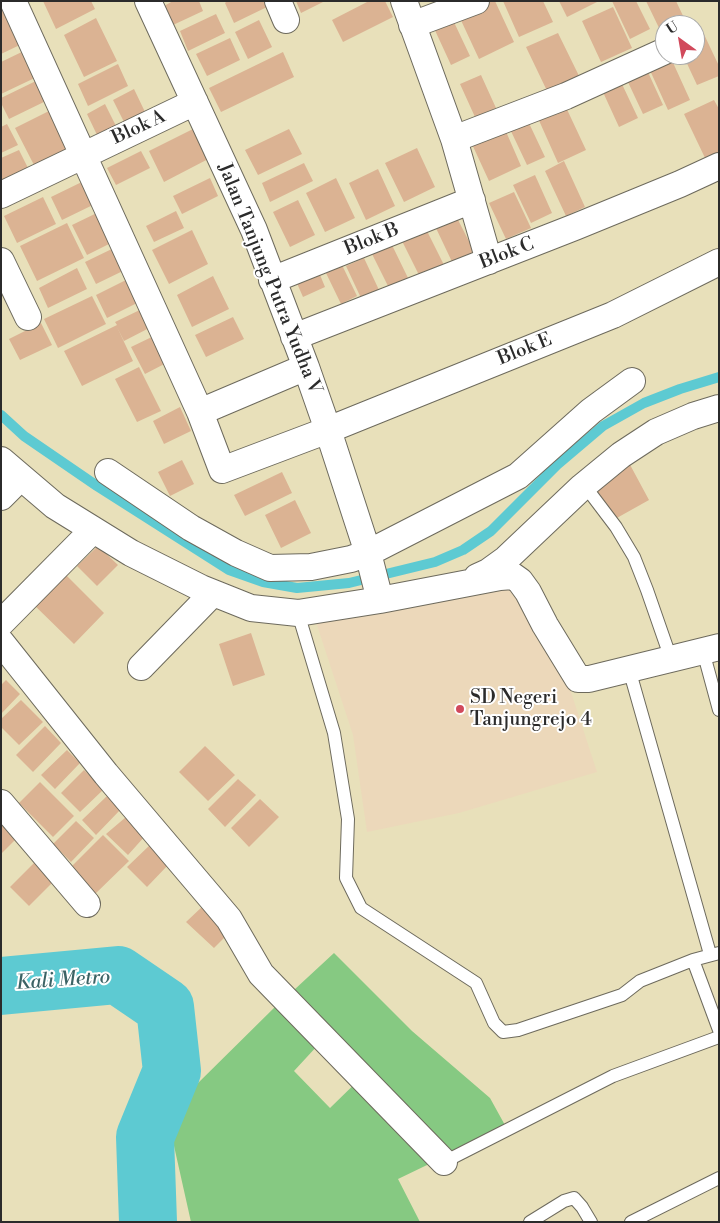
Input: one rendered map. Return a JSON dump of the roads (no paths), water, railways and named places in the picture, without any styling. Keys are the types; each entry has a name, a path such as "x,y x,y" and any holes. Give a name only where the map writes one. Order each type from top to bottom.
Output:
{"street":[{"path":"13,1 200,412 306,367"},
{"name":"Jalan Tanjung Putra Yudha V","path":"148,1 254,230 328,430 370,559 379,596"},
{"path":"476,1 408,13 454,139 489,261"},
{"path":"454,139 566,96 655,56"},
{"name":"Blok A","path":"1,195 83,154 195,102"},
{"name":"Blok C","path":"294,337 672,188 719,166"},
{"name":"Blok B","path":"272,280 472,200"},
{"path":"1,262 28,317"},
{"name":"Blok E","path":"200,412 222,470 328,430 613,315 719,262"},
{"path":"108,472 191,528 236,553 270,568 311,567 351,559 370,559 518,476 591,411 632,381"},
{"path":"458,586 488,572 506,559 582,487 620,455 656,432 693,416 719,408"},
{"path":"1,460 55,506 84,538"},
{"path":"5,486 84,538 131,553 213,593 251,608 298,612 379,596 458,586 513,576 520,581 528,592 545,625 578,679 588,679 711,649"},
{"path":"1,622 84,538"},
{"path":"141,667 213,593"},
{"path":"1,642 106,774 229,918 262,974 444,1162"},
{"path":"1,803 87,904"}],"lane":[{"path":"591,494 616,527 634,558 672,659"},
{"path":"298,612 334,733 348,819 346,878 361,908 476,983 494,1023 503,1032 518,1030 622,996 640,982 692,960 714,954 629,669"},
{"path":"711,649 719,710"},
{"path":"692,960 719,1030"},
{"path":"444,1162 613,1076 719,1037"},
{"path":"631,1222 719,1178"},
{"path":"530,1222 564,1201 574,1198 591,1222"}],"waterway":[{"path":"1,415 24,436 97,486 229,570 263,582 297,588 349,583 435,562 463,550 491,531 557,465 603,426 644,403 719,377"},
{"name":"Kali Metro","path":"1,986 118,975 165,1007 172,1071 145,1137 148,1222"}],"place":[{"name":"SD Negeri Tanjungrejo 4","path":"460,709"}]}
